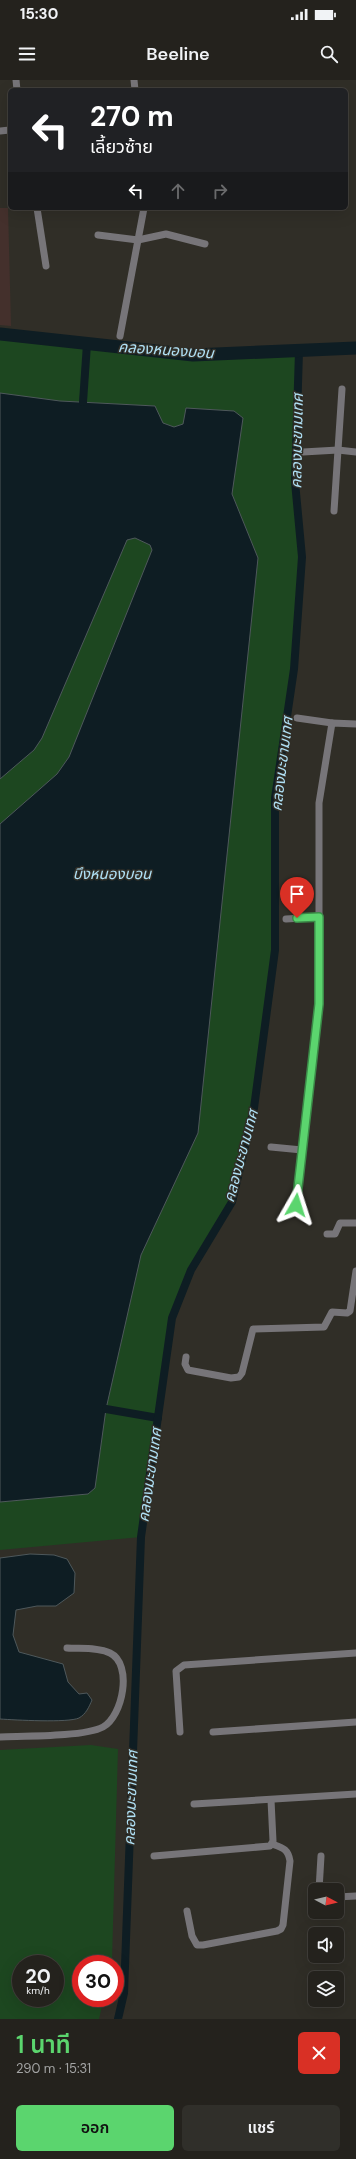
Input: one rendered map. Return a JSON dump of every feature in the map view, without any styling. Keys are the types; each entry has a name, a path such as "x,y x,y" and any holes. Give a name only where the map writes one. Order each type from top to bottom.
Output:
{"street":[{"path":"37,210 46,266"},
{"path":"120,336 144,210"},
{"path":"98,235 138,240 166,234 204,244"},
{"path":"334,511 342,389"},
{"path":"303,452 338,450 356,452"},
{"path":"298,718 332,723 356,724"},
{"path":"296,1205 319,1004 319,803 332,723"},
{"path":"286,919 319,917"},
{"path":"271,1147 302,1150"},
{"path":"327,1234 335,1234 340,1223 356,1223"},
{"path":"186,1357 185,1364 188,1370 231,1378 239,1377 242,1373 253,1329 324,1327 332,1312 347,1313 350,1311 356,1271"},
{"path":"0,1737 50,1735 86,1731 104,1726 116,1712 123,1686 123,1673 119,1660 109,1652 67,1648"},
{"path":"180,1732 176,1671 184,1665 356,1653"},
{"path":"213,1732 356,1722"},
{"path":"194,1804 356,1794"},
{"path":"271,1800 272,1844"},
{"path":"154,1856 264,1847 272,1844 286,1849 289,1852 290,1861 283,1925 277,1932 197,1945 192,1936 187,1910"},
{"path":"319,1883 321,1856"},
{"path":"344,1897 356,1896"}],"shaded area":[{"path":"0,208 8,208 11,326 0,325"}],"green space":[{"name":"บึงหนองบอน","path":"0,334 193,355 299,351 295,482 302,557 294,669 275,798 275,950 254,1108 232,1202 191,1270 172,1318 141,1537 0,1550"},
{"path":"91,1745 118,1749 112,1955 72,1955 72,2007 102,2007 99,2019 0,2019 0,1750"}],"water":[{"name":"บึงหนองบอน","path":"0,393 60,401 155,406 163,423 174,427 183,424 186,408 234,411 243,418 232,494 258,558 198,1133 141,1255 106,1409 95,1488 88,1494 0,1502 0,824 57,774 69,757 152,550 150,545 135,538 127,540 42,738 34,750 0,779"},
{"path":"30,1554 54,1555 67,1559 75,1573 74,1593 56,1606 37,1606 16,1610 13,1635 19,1652 63,1664 68,1682 79,1694 87,1693 92,1700 85,1712 79,1718 73,1720 53,1721 0,1719 0,1558"}],"waterway":[{"name":"คลองหนองบอน","path":"0,334 193,355 356,348"},
{"path":"83,402 87,344"},
{"name":"คลองมะขามเทศ","path":"118,2019 124,1993 141,1537 172,1318 191,1270 232,1202 254,1108 275,950 275,798 294,669 302,557 295,482 299,351"},
{"path":"106,1409 158,1418"}],"route":[{"path":"296,1205 319,1004 319,917 297,918"}]}
